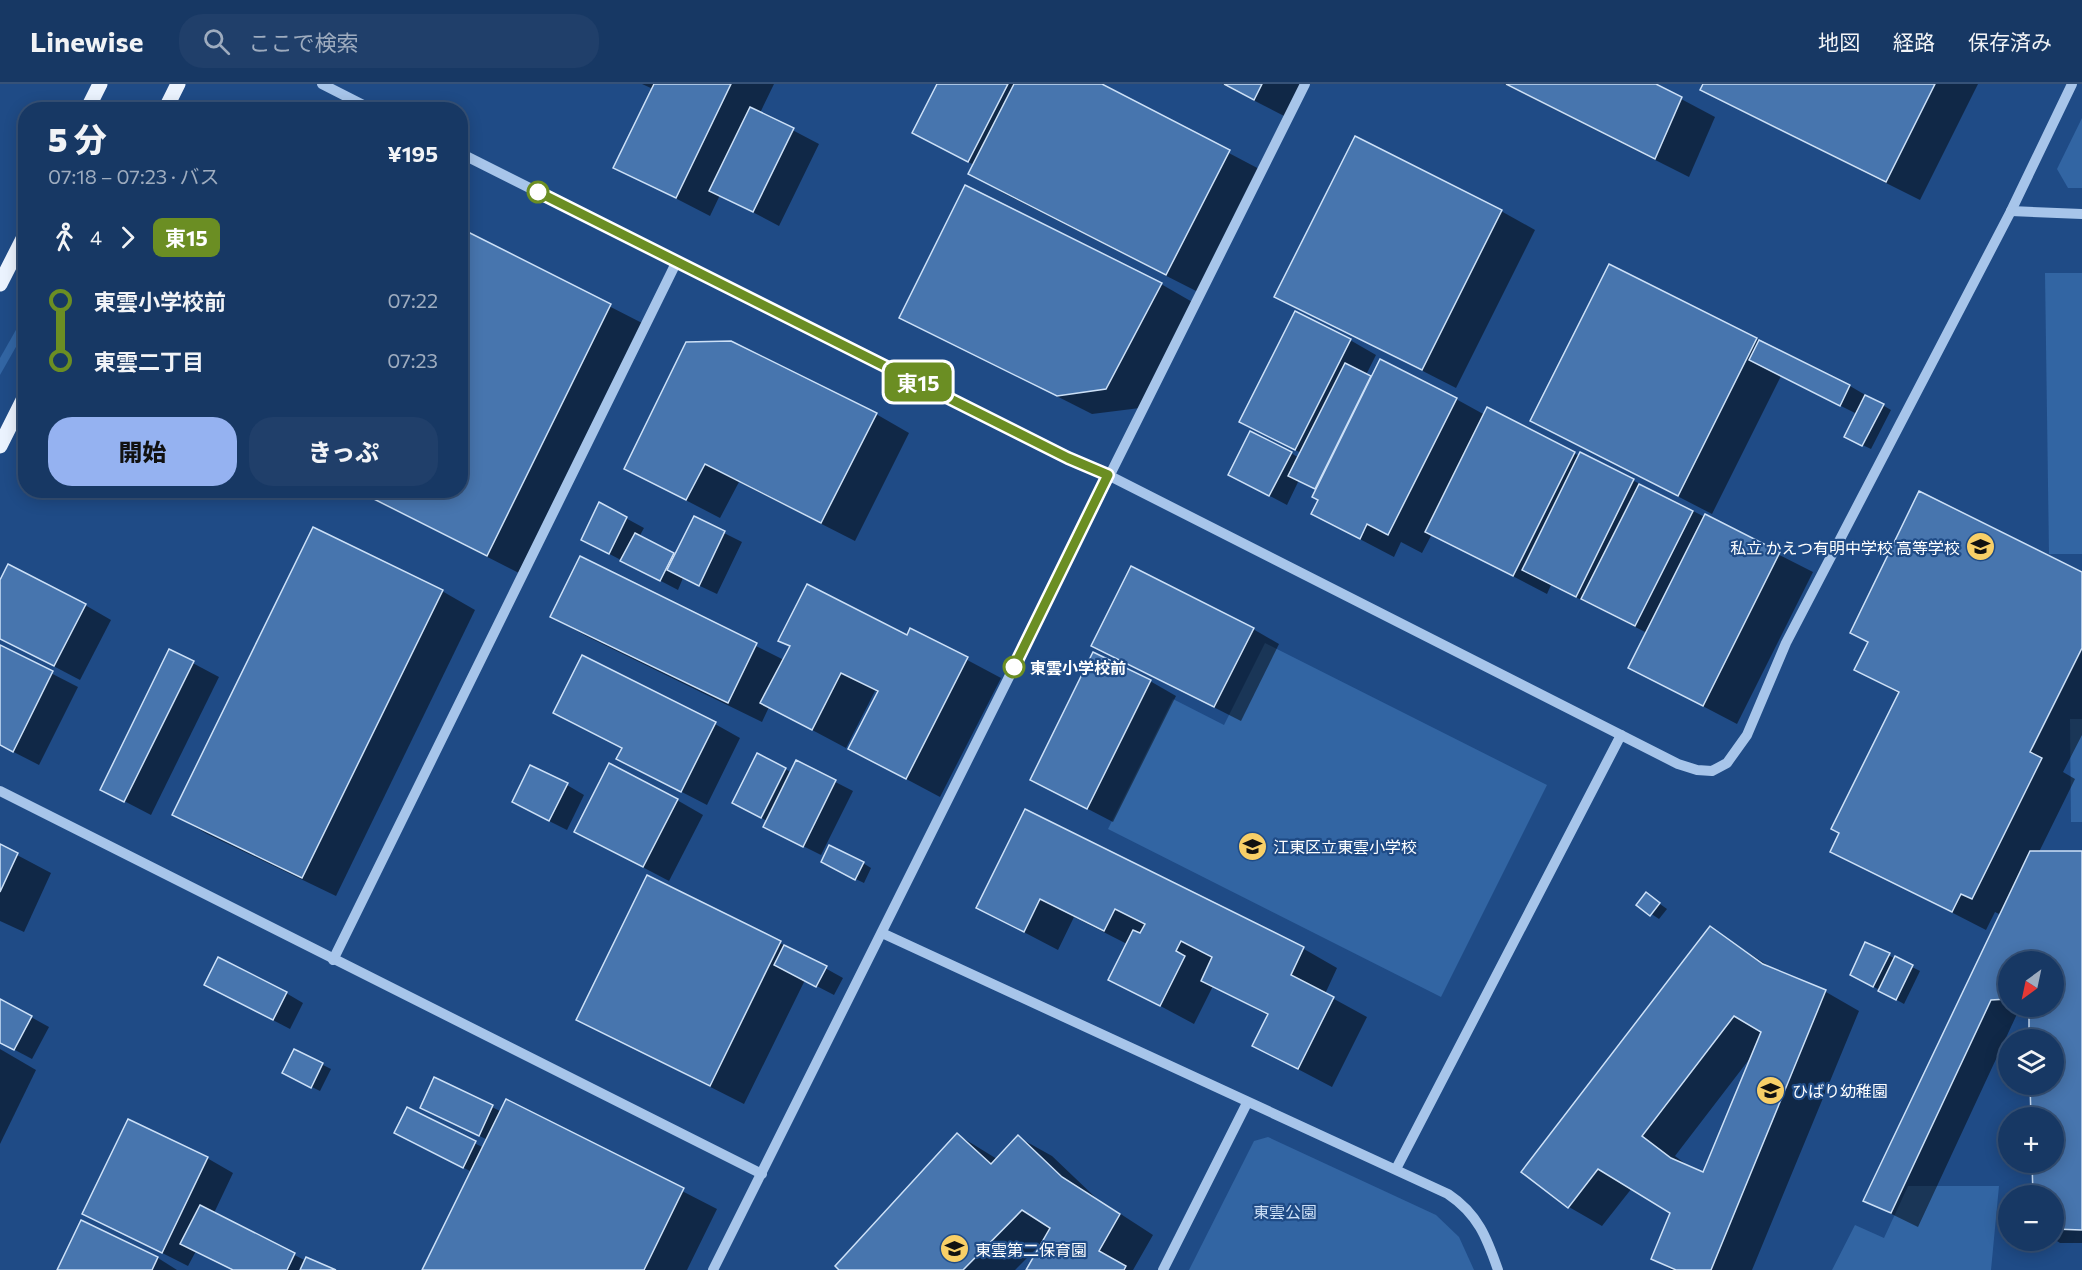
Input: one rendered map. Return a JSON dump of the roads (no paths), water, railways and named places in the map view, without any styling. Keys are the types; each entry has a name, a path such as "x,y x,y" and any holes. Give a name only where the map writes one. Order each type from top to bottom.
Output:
{"main road":[{"path":"91,102 100,84"},
{"path":"169,102 177,84"},
{"path":"0,284 18,249"},
{"path":"0,446 18,410"}],"street":[{"path":"322,84 357,102"},
{"path":"713,1270 1305,84"},
{"path":"468,157 1068,458 1108,475 1678,764 1697,770 1712,771 1727,763 1747,735 1786,643 2011,211 2072,84"},
{"path":"2011,211 2082,214"},
{"path":"333,960 677,261"},
{"path":"1396,1169 1621,735"},
{"path":"0,790 333,960 762,1173"},
{"path":"882,933 1448,1194 1474,1215 1488,1240 1498,1270"},
{"path":"1163,1270 1247,1103"}],"place":[{"name":"私立 かえつ有明中学校 高等学校","path":"1981,547"},
{"name":"東雲小学校前","path":"1014,667"},
{"name":"江東区立東雲小学校","path":"1252,846"},
{"name":"ひばり幼稚園","path":"1771,1090"},
{"name":"東雲第二保育園","path":"954,1249"}],"park label":[{"name":"東雲公園","path":"1285,1211"}]}
